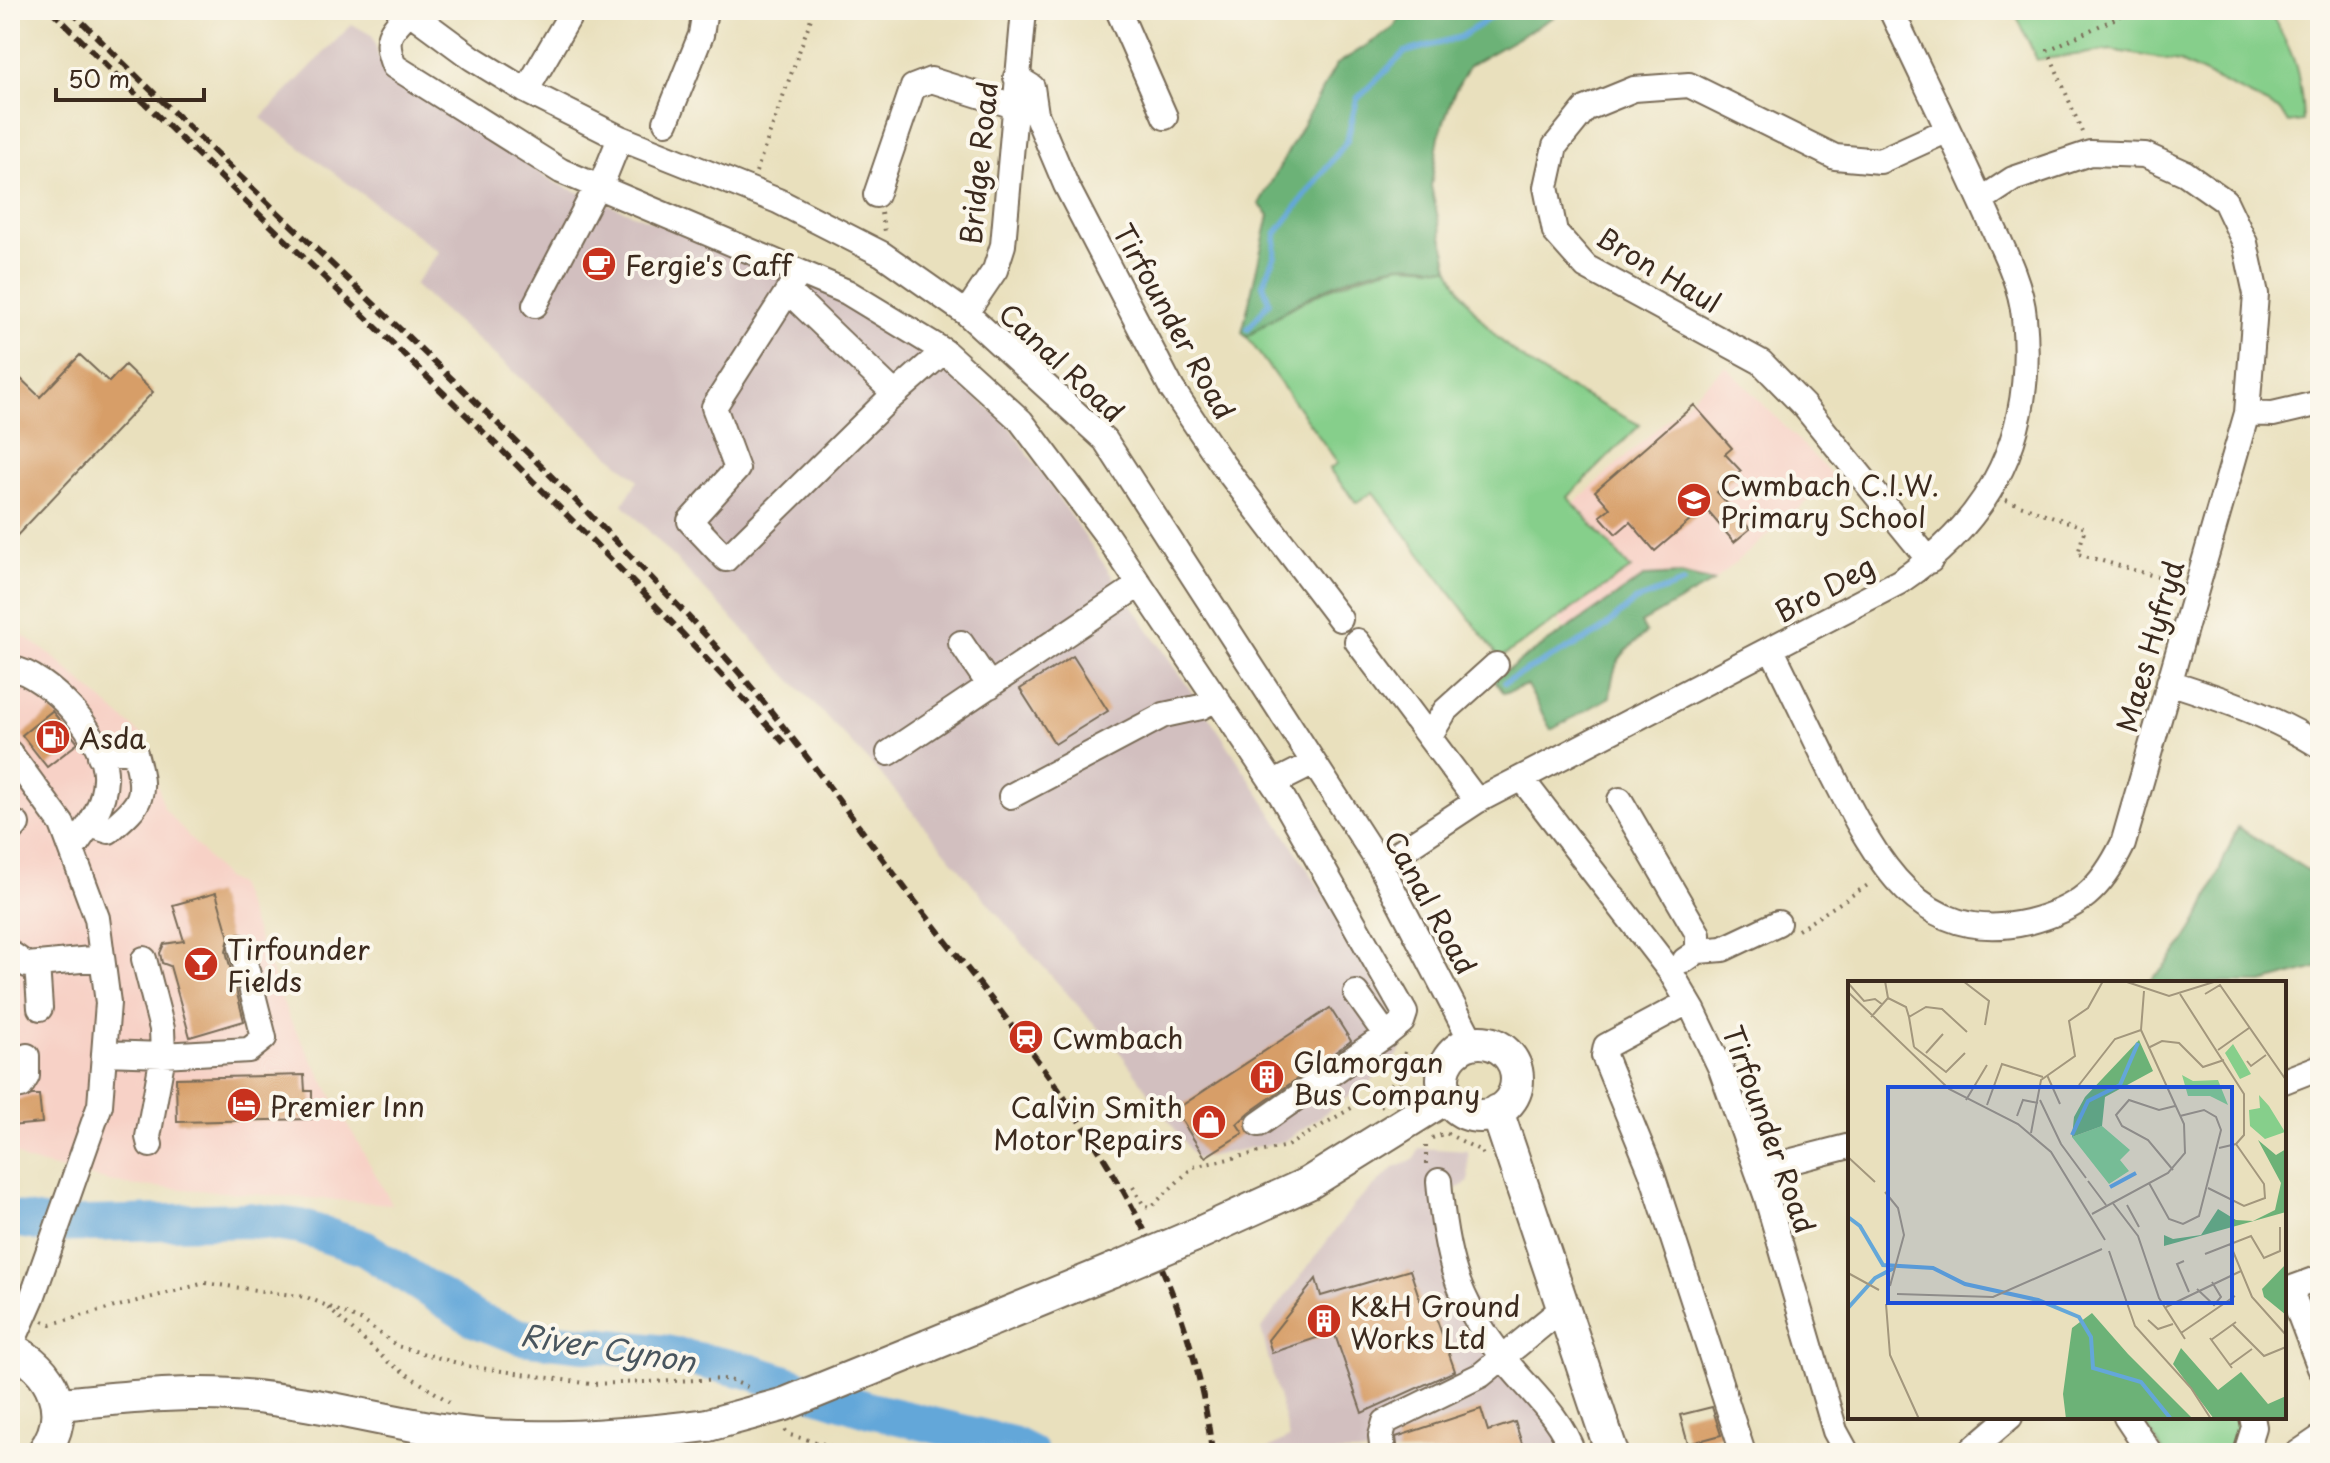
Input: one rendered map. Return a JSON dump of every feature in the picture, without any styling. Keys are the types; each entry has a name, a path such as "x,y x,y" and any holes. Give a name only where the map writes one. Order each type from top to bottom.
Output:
{"main road":[{"path":"1484,1041 1505,1051 1517,1071 1514,1095 1497,1111 1475,1116 1464,1112 1447,1097 1442,1074 1446,1063 1452,1053 1472,1042 1484,1041"},
{"path":"58,1404 159,1395 233,1395 349,1411 457,1432 622,1436 708,1425 785,1404 1193,1236 1309,1183 1447,1097"},
{"path":"1497,1111 1612,1453"},
{"path":"10,1349 28,1357 42,1369 53,1386 58,1404 57,1424 43,1453"}],"street":[{"path":"526,91 573,10"},
{"path":"666,122 701,35 705,10"},
{"name":"Bridge Road","path":"966,313 995,270 1003,245 1024,10"},
{"path":"1118,10 1165,117"},
{"name":"Bro Deg","path":"1380,865 1477,801 1899,582 1930,561 1990,495 2011,448 2023,392 2024,315 2005,254 1891,10"},
{"path":"408,11 390,32 388,50 394,66 561,171 597,189 794,282 847,292 944,351 1021,421 1139,585 1274,783 1405,1013 1402,1022 1386,1035 1259,1124"},
{"name":"Canal Road","path":"408,11 472,58 526,91 620,138 749,190 882,254 966,313 1105,440 1380,865 1472,1042"},
{"name":"Tirfounder Road","path":"1016,77 1032,87 1036,114 1066,185 1172,389 1223,465 1340,619"},
{"path":"876,195 913,87 931,80 1014,106"},
{"name":"Bron Haul","path":"1930,561 1804,406 1761,362 1586,267 1555,232 1546,187 1555,146 1585,109 1634,89 1689,85 1835,157 1880,161 1948,130"},
{"path":"535,305 597,189 620,138"},
{"name":"Maes Hyfryd","path":"1772,650 1867,844 1907,894 1947,920 2000,929 2042,918 2081,900 2106,878 2123,844 2247,413 2256,294 2245,243 2225,201 2185,173 2145,155 2090,153 2013,179 1981,200"},
{"path":"794,282 891,398"},
{"path":"794,282 714,407 737,469 690,521 726,559 891,398 944,351"},
{"path":"2247,413 2273,414 2320,403"},
{"path":"889,753 1139,585"},
{"path":"1357,641 1477,801"},
{"path":"961,643 990,686"},
{"path":"1429,737 1445,711 1496,665"},
{"path":"10,668 65,700 95,741 106,776 99,811 72,850"},
{"path":"2169,682 2234,703 2297,731 2320,746"},
{"path":"1011,796 1164,715 1201,707 1217,698"},
{"path":"90,825 109,831 138,805 142,781 135,753 120,750 100,756"},
{"path":"10,753 62,824 97,918 108,1003 100,1105 10,1349"},
{"path":"1274,783 1314,763"},
{"name":"Tirfounder Road","path":"1521,778 1670,971 1721,1069 1757,1170 1835,1431 1847,1453"},
{"path":"1620,800 1698,934 1698,951"},
{"path":"1670,971 1698,951 1723,949 1778,923"},
{"path":"104,1053 163,1055 249,1050 264,1038 241,947"},
{"path":"10,953 27,965 102,958"},
{"path":"144,959 162,1029 163,1055 150,1145"},
{"path":"37,964 40,1008"},
{"path":"1356,993 1386,1035"},
{"path":"1688,1002 1606,1046 1604,1056 1651,1171 1743,1453"},
{"path":"10,1087 21,1086 27,1076 27,1056"},
{"path":"2286,1080 2320,1067"},
{"path":"1757,1170 1848,1147"},
{"path":"1439,1181 1443,1236 1455,1281 1468,1310 1501,1356 1544,1403 1573,1453"},
{"path":"2320,1278 2287,1290 2320,1368"},
{"path":"1383,1453 1381,1436 1385,1422 1481,1375 1564,1307"},
{"path":"1968,1453 2008,1419"},
{"path":"2127,1419 2150,1453"},
{"path":"2246,1453 2254,1427 2252,1419"},
{"path":"2298,1453 2320,1438"}],"path":[{"path":"749,190 814,10"},
{"path":"2090,153 2048,50 2133,10"},
{"path":"1990,495 2085,528 2078,554 2179,583"},
{"path":"1778,923 1796,931 1889,871"},
{"path":"1133,1187 1144,1206 1151,1207 1193,1167 1287,1146 1399,1080 1394,1092 1374,1113"},
{"path":"28,1307 51,1324 205,1283 306,1297 363,1321 397,1346 468,1366 591,1384 727,1379 747,1386 756,1396"},
{"path":"325,1305 388,1362 462,1411"},
{"path":"781,1425 790,1435 857,1453"}],"shaded area":[{"path":"352,24 373,36 378,55 392,75 556,183 823,290 905,337 1007,423 1220,733 1334,910 1390,1010 1402,1047 1391,1067 1285,1141 1196,1159 1122,1055 1014,934 879,772 623,504 638,480 414,285 439,252 261,118"},
{"name":"Cwmbach C.I.W. Primary School","path":"1726,366 1835,478 1713,582 1680,574 1645,576 1565,629 1503,547 1568,497 1574,503"},
{"path":"10,626 51,655 145,738 164,808 225,878 237,884 290,1020 392,1204 126,1185 26,1161 10,1149"},
{"path":"1419,1148 1468,1151 1469,1182 1450,1192 1454,1243 1470,1294 1582,1453 1260,1453 1289,1438 1261,1329 1354,1205 1394,1168 1415,1159"}],"green space":[{"path":"1407,10 1566,10 1469,66 1454,93 1439,136 1431,186 1449,268 1405,265 1358,275 1300,302 1247,337 1242,333 1269,215 1259,204 1336,65 1392,29"},
{"path":"2014,10 2269,10 2295,63 2303,121 2288,123 2280,110 2180,62 2111,50 2037,60"},
{"path":"1401,265 1449,268 1466,299 1506,346 1554,380 1640,425 1568,497 1631,569 1500,658 1373,492 1357,503 1329,469 1338,463 1247,337 1320,293"},
{"path":"1680,574 1713,582 1641,623 1646,633 1619,660 1610,697 1551,730 1527,685 1504,693 1494,679 1645,576"},
{"path":"2238,827 2320,878 2320,967 2269,981 2150,981 2181,947 2211,891"},
{"path":"2142,1419 2239,1419 2240,1436 2230,1453 2164,1453"}],"building":[{"path":"80,355 109,382 125,365 153,392 10,543 10,390 21,379 40,397"},
{"path":"1694,405 1732,448 1725,454 1741,471 1717,492 1750,529 1734,542 1705,508 1655,551 1630,522 1616,534 1600,516 1610,508 1595,491"},
{"path":"1073,656 1108,711 1055,744 1020,689"},
{"name":"Asda","path":"52,711 78,743 47,767 22,735"},
{"name":"Tirfounder Fields","path":"216,893 229,938 226,951 244,1021 190,1037 170,966 162,963 160,953 164,944 184,941 173,905"},
{"path":"1330,1008 1351,1041 1250,1112 1237,1124 1243,1133 1205,1157 1175,1110"},
{"name":"Premier Inn","path":"304,1075 305,1091 312,1091 312,1119 177,1122 176,1078"},
{"path":"39,1095 42,1123 10,1126 10,1102"},
{"path":"1410,1270 1423,1309 1432,1306 1455,1371 1362,1413 1334,1332 1272,1353 1268,1340 1316,1279 1321,1296"},
{"path":"1712,1407 1721,1435 1688,1444 1680,1415"},
{"path":"1481,1409 1488,1431 1515,1422 1525,1453 1398,1453 1396,1437"}],"waterway":[{"path":"1248,329 1269,302 1263,284 1275,255 1276,234 1347,141 1357,99 1405,52 1461,37 1501,10"},
{"path":"1505,682 1598,633 1635,601 1683,583"},
{"name":"River Cynon","path":"10,1218 47,1225 249,1220 301,1227 364,1248 476,1320 521,1337 666,1353 748,1371 870,1410 1012,1444 1030,1453"}],"railway":[{"path":"51,10 606,554 784,743"},
{"path":"70,10 623,548 731,663 790,735 1025,1044 1110,1168 1146,1234 1176,1303 1198,1375 1212,1453"}],"place":[{"name":"Fergie's Caff","path":"599,264"},
{"name":"Cwmbach C.I.W. Primary School","path":"1694,500"},
{"name":"Asda","path":"53,737"},
{"name":"Tirfounder Fields","path":"201,964"},
{"name":"Cwmbach","path":"1026,1037"},
{"name":"Glamorgan Bus Company","path":"1267,1077"},
{"name":"Premier Inn","path":"244,1105"},
{"name":"Calvin Smith Motor Repairs","path":"1209,1122"},
{"name":"K&H Ground Works Ltd","path":"1324,1321"}]}
